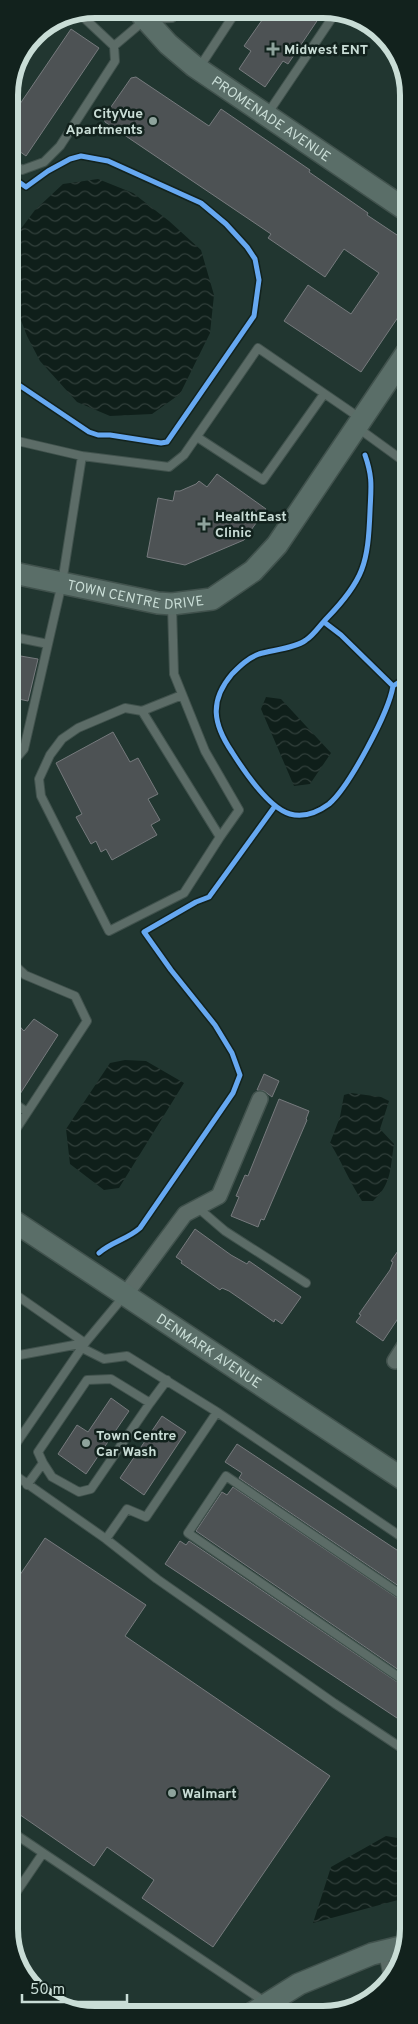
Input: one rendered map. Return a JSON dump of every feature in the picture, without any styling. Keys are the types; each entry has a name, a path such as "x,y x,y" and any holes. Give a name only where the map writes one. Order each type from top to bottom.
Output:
{"street":[{"name":"PROMENADE AVENUE","path":"144,18 168,44 198,69 401,206"},
{"name":"TOWN CENTRE DRIVE","path":"18,574 158,603 172,604 212,599 253,571 277,545 401,361"},
{"path":"125,1295 185,1214 219,1196 260,1099"},
{"name":"DENMARK AVENUE","path":"17,1224 400,1477"},
{"path":"394,1361 400,1352"},
{"path":"264,2006 299,1984 372,1954 398,1948"}],"lane":[{"path":"18,167 22,170 44,162 60,146 115,62 114,46 84,18"},
{"path":"114,46 142,18"},
{"path":"198,69 232,18"},
{"path":"267,115 332,19"},
{"path":"18,441 82,456 169,466 184,455 258,348 324,394 401,458"},
{"path":"197,437 262,480 324,394"},
{"path":"18,757 24,749 62,582 82,456"},
{"path":"172,604 174,674 205,751 239,810 184,893 109,930 41,796 40,779 50,755 62,739 78,728 125,708 142,711 182,695"},
{"path":"18,638 48,644"},
{"path":"142,711 220,837"},
{"path":"17,1127 87,1020 75,996 25,975 18,968"},
{"path":"17,1106 27,1112"},
{"path":"198,1207 225,1231 306,1283"},
{"path":"17,1442 83,1346 125,1295"},
{"path":"17,1296 83,1346 104,1359 127,1356 167,1380 400,1536"},
{"path":"17,1356 83,1346"},
{"path":"150,1403 111,1379 87,1380 38,1452 52,1477 79,1492 91,1489 167,1380"},
{"path":"106,1539 127,1509 146,1517 217,1412"},
{"path":"27,1485 43,1463"},
{"path":"400,1594 226,1476 188,1533 400,1678"},
{"path":"17,1477 106,1539 165,1584 400,1747"},
{"path":"17,1835 255,2006"},
{"path":"17,1892 44,1853"},
{"path":"383,1951 387,1971"}],"water":[{"path":"98,179 133,193 169,221 201,250 214,295 210,333 180,394 152,414 110,416 77,402 40,361 27,336 18,312 18,233 35,210 63,184"},
{"path":"266,697 281,699 331,753 310,784 294,786 261,709"},
{"path":"125,1060 146,1061 184,1083 119,1188 104,1190 70,1164 66,1129 110,1063"},
{"path":"351,1093 381,1097 389,1101 380,1129 394,1144 391,1168 384,1188 373,1201 362,1201 330,1143 340,1117 344,1095"},
{"path":"386,1836 400,1838 400,1899 313,1923 331,1867"}],"building":[{"name":"Midwest ENT","path":"264,18 319,18 288,64 283,61 265,87 239,69 251,51 244,46"},
{"path":"71,29 99,48 26,156 18,150 18,107"},
{"path":"136,77 209,126 221,109 310,170 309,172 401,238 401,313 361,372 284,321 308,285 351,314 379,273 344,249 325,277 268,238 271,234 105,122 104,117 131,78"},
{"name":"HealthEast Clinic","path":"217,474 266,509 244,540 185,565 147,557 158,498 173,501 175,491 180,491 199,481 207,487"},
{"path":"18,655 38,659 28,701 18,699"},
{"path":"113,732 130,762 138,758 158,794 148,799 160,820 151,825 157,835 112,860 106,849 101,852 96,841 91,844 76,817 82,814 56,763"},
{"path":"34,1019 58,1035 20,1094 17,1092 17,1024 24,1031"},
{"path":"264,1074 279,1081 272,1097 264,1091 257,1090"},
{"path":"279,1099 309,1111 307,1120 264,1220 261,1219 258,1227 231,1216 239,1197 236,1196 245,1175 248,1176"},
{"path":"195,1229 231,1255 247,1264 249,1261 301,1297 282,1324 275,1319 274,1322 229,1291 222,1288 220,1290 181,1263 182,1261 176,1257"},
{"path":"400,1247 400,1315 383,1341 356,1322 361,1315 359,1314 390,1270 393,1262 391,1261"},
{"name":"Town Centre Car Wash","path":"111,1398 129,1411 86,1474 58,1454 77,1425 88,1432"},
{"path":"162,1416 186,1432 144,1495 120,1478"},
{"path":"237,1444 400,1552 400,1587 239,1478 242,1473 225,1462"},
{"path":"233,1487 400,1600 400,1671 196,1531 222,1492 227,1495"},
{"name":"Walmart","path":"45,1538 146,1605 125,1636 330,1776 213,1947 142,1898 154,1880 107,1847 94,1866 17,1813 17,1579"},
{"path":"180,1541 186,1545 189,1541 400,1684 400,1720 165,1564"}],"cycle path":[{"path":"18,181 26,187 48,171 70,159 81,156 108,161 201,203 226,224 247,247 255,259 259,280 254,316 167,442 161,443 110,435 98,435 89,432 18,384"},
{"path":"365,455 371,483 368,544 362,570 356,581 349,593 309,638 302,643 264,653 244,662 225,684 217,703 216,713 226,742 250,778 266,797 290,814 311,814 329,804 347,782 376,730 390,698 393,686 401,681"},
{"path":"324,622 341,635 393,686"},
{"path":"99,1253 140,1228 233,1093 240,1075 232,1053 215,1025 171,970 144,932 196,902 209,897 275,806"}],"place":[{"name":"Midwest ENT","path":"273,49"},
{"name":"CityVue Apartments","path":"153,121"},
{"name":"HealthEast Clinic","path":"204,524"},
{"name":"Town Centre Car Wash","path":"86,1443"},
{"name":"Walmart","path":"172,1793"}]}
